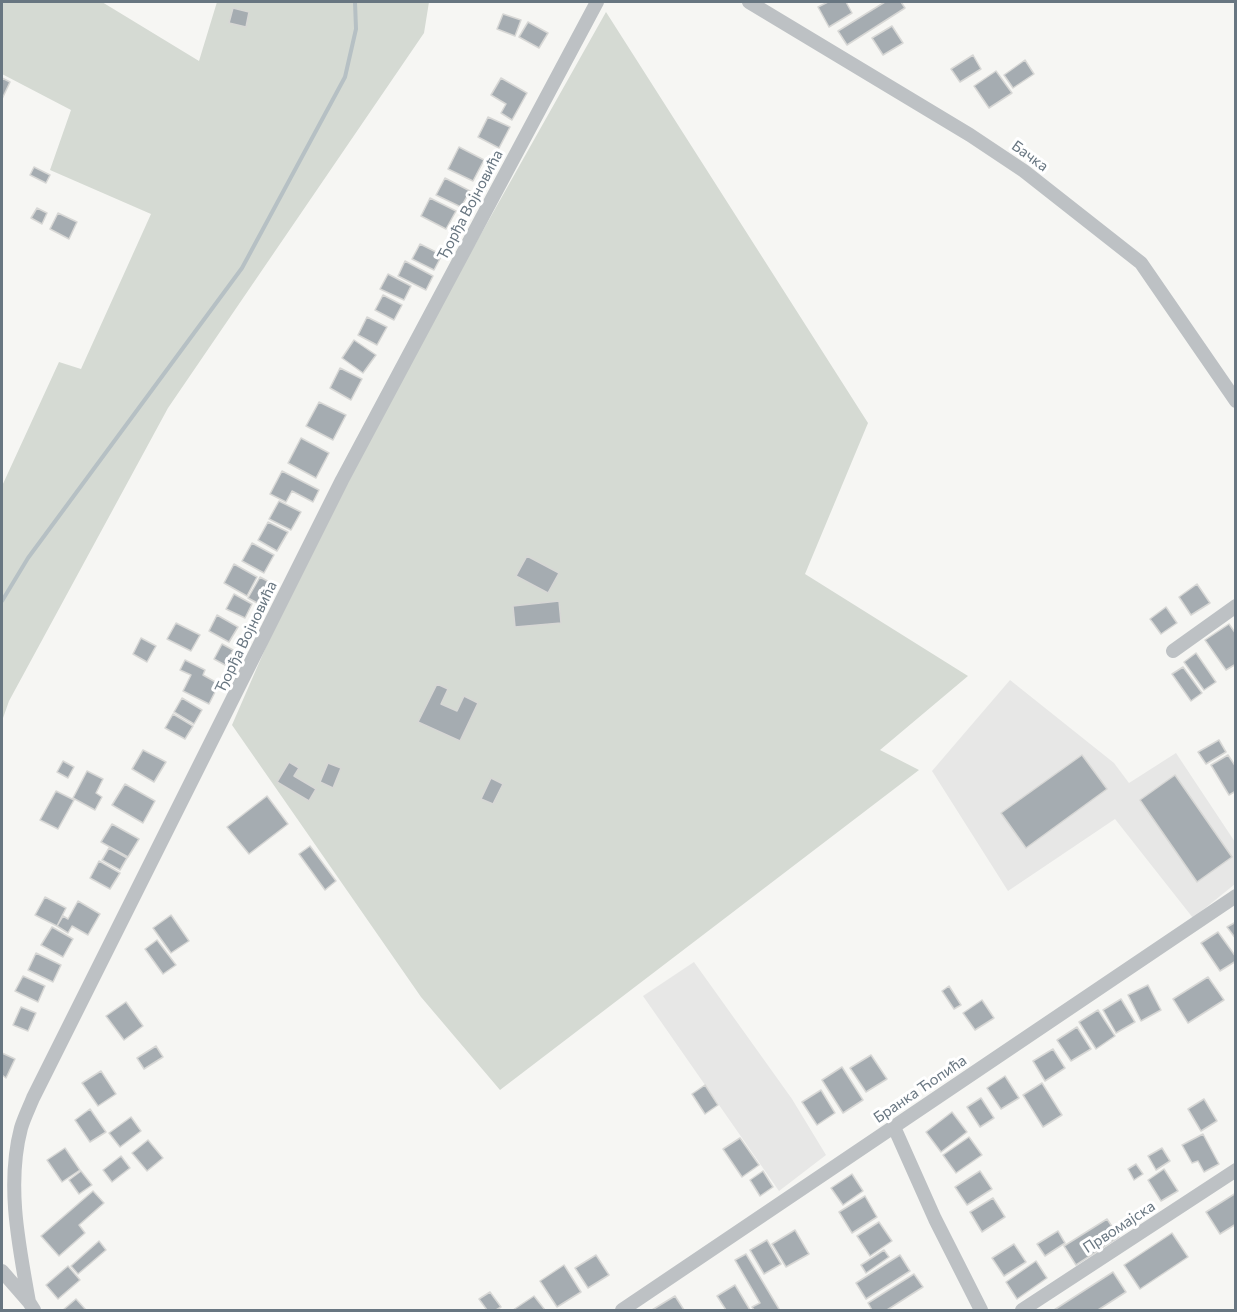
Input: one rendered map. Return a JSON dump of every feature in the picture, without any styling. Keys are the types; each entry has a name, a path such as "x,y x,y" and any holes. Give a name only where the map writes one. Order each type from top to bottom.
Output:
{"street":[{"name":"Ђорђа Војновића","path":"32,1306 18,1242 14,1201 15,1166 21,1129 33,1098 342,480 597,2"},
{"name":"Бачка","path":"749,2 970,135 1024,171 1141,263 1236,401"},
{"path":"1173,651 1236,606"},
{"name":"Бранка Ћопића","path":"622,1311 1236,896"},
{"path":"894,1127 935,1220 981,1311"},
{"name":"Првомајска","path":"1022,1311 1236,1170"},
{"path":"2,1271 32,1306"}],"shaded area":[{"path":"2,2 102,2 199,61 217,2 429,2 424,33 168,408 9,701 2,721 2,486 59,362 81,369 151,214 50,170 71,110 2,74"},
{"path":"606,12 868,423 805,574 968,676 880,750 919,770 500,1090 421,997 232,725 326,509"},
{"path":"1010,680 1114,763 1129,783 1176,753 1235,842 1235,884 1193,918 1115,819 1008,891 932,771"},
{"path":"694,962 792,1099 826,1155 779,1191 643,996"}],"building":[{"path":"828,2 846,2 852,13 829,27 818,7"},
{"path":"885,2 901,2 905,8 847,45 838,31"},
{"path":"233,8 249,12 246,27 229,23"},
{"path":"503,14 521,20 515,36 497,29"},
{"path":"528,22 548,33 539,48 519,37"},
{"path":"892,26 903,43 883,55 872,38"},
{"path":"973,55 981,69 960,82 951,69"},
{"path":"1025,60 1034,74 1013,88 1004,75"},
{"path":"996,71 1012,93 989,108 974,86"},
{"path":"2,78 10,82 2,99"},
{"path":"501,78 527,93 512,120 501,113 506,104 491,95"},
{"path":"488,117 510,127 499,148 478,137"},
{"path":"459,147 484,160 473,181 448,169"},
{"path":"34,167 50,175 46,183 30,175"},
{"path":"445,178 470,191 461,207 436,195"},
{"path":"430,198 456,211 446,229 421,216"},
{"path":"37,208 47,213 42,224 31,218"},
{"path":"58,213 77,222 69,239 50,229"},
{"path":"420,244 442,255 434,270 412,259"},
{"path":"405,261 433,276 426,290 398,276"},
{"path":"388,274 411,286 404,300 380,289"},
{"path":"383,295 402,305 394,320 375,310"},
{"path":"367,317 387,327 377,345 358,335"},
{"path":"354,340 376,355 363,373 342,358"},
{"path":"340,368 362,379 351,400 330,388"},
{"path":"319,402 346,415 333,440 306,426"},
{"path":"301,438 329,453 316,478 288,463"},
{"path":"282,471 319,490 313,502 292,491 286,502 270,494"},
{"path":"279,501 301,512 291,530 269,519"},
{"path":"268,522 288,532 277,551 258,540"},
{"path":"252,543 274,555 264,573 242,561"},
{"path":"527,556 559,573 548,593 516,576"},
{"path":"234,564 257,577 247,596 224,583"},
{"path":"260,577 271,583 259,604 248,598"},
{"path":"1197,584 1210,603 1191,615 1179,597"},
{"path":"234,594 252,604 245,618 226,609"},
{"path":"559,601 561,623 515,627 513,606"},
{"path":"1166,607 1177,623 1161,634 1150,619"},
{"path":"217,615 238,627 229,642 209,631"},
{"path":"176,623 200,635 191,651 167,639"},
{"path":"1229,624 1236,634 1236,664 1226,670 1205,640"},
{"path":"141,638 156,646 147,662 133,654"},
{"path":"222,644 233,650 225,665 214,659"},
{"path":"1196,653 1216,682 1204,690 1184,662"},
{"path":"185,660 205,670 203,675 219,684 209,704 183,691 191,675 180,670"},
{"path":"1183,667 1202,693 1191,701 1172,674"},
{"path":"437,684 448,689 441,704 457,711 464,696 478,703 460,741 418,722"},
{"path":"182,698 202,710 194,724 174,712"},
{"path":"173,714 193,726 185,739 165,728"},
{"path":"1219,740 1226,752 1206,764 1198,752"},
{"path":"143,750 166,762 154,782 132,769"},
{"path":"1082,755 1107,789 1026,848 1001,813"},
{"path":"1228,755 1236,767 1236,791 1229,795 1211,765"},
{"path":"63,761 74,767 68,778 57,772"},
{"path":"289,762 299,768 294,776 316,789 309,801 277,782"},
{"path":"328,763 341,768 333,788 320,782"},
{"path":"87,771 103,779 96,793 102,797 95,810 73,798"},
{"path":"1175,775 1232,857 1197,882 1140,800"},
{"path":"491,778 503,784 493,804 481,799"},
{"path":"125,784 155,801 143,823 112,805"},
{"path":"56,791 74,800 58,829 40,820"},
{"path":"267,796 288,824 249,854 227,827"},
{"path":"112,824 139,839 128,857 101,842"},
{"path":"310,846 336,881 325,890 299,854"},
{"path":"109,848 127,858 120,870 102,860"},
{"path":"99,861 120,873 110,889 90,878"},
{"path":"45,897 66,908 57,926 35,915"},
{"path":"78,901 100,914 88,935 72,926 68,933 57,926 63,916 68,919"},
{"path":"171,915 189,941 171,953 153,928"},
{"path":"1236,922 1236,939 1227,927"},
{"path":"52,927 73,939 63,957 41,945"},
{"path":"1218,932 1236,957 1236,961 1220,971 1201,943"},
{"path":"157,940 176,965 163,974 145,949"},
{"path":"36,953 61,965 53,982 28,970"},
{"path":"23,976 45,986 38,1002 15,991"},
{"path":"1208,977 1224,1000 1188,1023 1173,999"},
{"path":"1148,985 1161,1010 1141,1021 1128,995"},
{"path":"949,986 961,1005 954,1009 942,991"},
{"path":"1121,999 1135,1022 1116,1033 1103,1010"},
{"path":"982,1000 994,1018 975,1030 963,1013"},
{"path":"126,1002 143,1026 124,1040 106,1016"},
{"path":"21,1007 36,1013 28,1031 13,1025"},
{"path":"1098,1010 1115,1036 1096,1049 1079,1022"},
{"path":"1077,1027 1091,1049 1071,1061 1057,1040"},
{"path":"156,1046 163,1057 144,1069 137,1058"},
{"path":"1053,1049 1065,1068 1045,1081 1033,1061"},
{"path":"2,1053 15,1059 6,1078 2,1075"},
{"path":"871,1055 887,1079 866,1092 850,1068"},
{"path":"842,1067 863,1100 843,1113 822,1080"},
{"path":"101,1071 116,1094 98,1106 82,1083"},
{"path":"1005,1076 1019,1098 1001,1109 987,1088"},
{"path":"1042,1083 1062,1115 1043,1127 1023,1095"},
{"path":"705,1085 718,1105 705,1114 692,1094"},
{"path":"821,1090 835,1113 817,1125 802,1102"},
{"path":"981,1098 994,1118 980,1127 967,1107"},
{"path":"1204,1099 1217,1121 1201,1131 1188,1109"},
{"path":"90,1109 106,1132 90,1142 75,1120"},
{"path":"952,1112 967,1132 941,1152 926,1132"},
{"path":"131,1117 141,1131 120,1147 109,1133"},
{"path":"1203,1134 1219,1164 1204,1172 1198,1161 1192,1163 1182,1145"},
{"path":"969,1137 982,1155 956,1173 943,1155"},
{"path":"740,1138 759,1165 742,1177 723,1149"},
{"path":"148,1140 163,1158 147,1171 132,1153"},
{"path":"65,1148 80,1170 62,1182 47,1160"},
{"path":"1162,1148 1170,1161 1156,1170 1148,1156"},
{"path":"121,1156 130,1168 112,1182 103,1170"},
{"path":"1136,1164 1143,1174 1134,1180 1128,1169"},
{"path":"1164,1169 1178,1191 1161,1201 1148,1180"},
{"path":"81,1171 92,1185 79,1194 69,1180"},
{"path":"763,1171 773,1187 760,1196 750,1180"},
{"path":"980,1171 992,1189 967,1205 955,1187"},
{"path":"852,1174 863,1191 843,1205 831,1188"},
{"path":"93,1191 104,1203 79,1225 85,1233 59,1256 41,1236"},
{"path":"1236,1193 1236,1224 1220,1234 1206,1212"},
{"path":"865,1196 877,1217 852,1233 839,1212"},
{"path":"993,1198 1005,1217 982,1232 970,1212"},
{"path":"1107,1219 1119,1237 1076,1265 1064,1246"},
{"path":"879,1222 892,1241 870,1256 857,1236"},
{"path":"795,1230 809,1254 786,1267 772,1244"},
{"path":"1058,1231 1065,1243 1045,1256 1037,1244"},
{"path":"1172,1233 1188,1257 1140,1289 1124,1265"},
{"path":"767,1240 781,1264 764,1274 750,1250"},
{"path":"99,1241 106,1250 78,1274 71,1266"},
{"path":"1014,1244 1026,1262 1004,1276 992,1258"},
{"path":"884,1250 889,1257 866,1273 861,1265"},
{"path":"746,1254 779,1309 754,1310 752,1307 760,1303 735,1260"},
{"path":"596,1255 609,1275 588,1288 575,1268"},
{"path":"900,1255 910,1271 866,1299 856,1283"},
{"path":"1036,1261 1047,1278 1017,1299 1006,1282"},
{"path":"564,1265 581,1292 557,1307 540,1281"},
{"path":"68,1266 80,1280 58,1299 46,1285"},
{"path":"1113,1272 1126,1292 1098,1310 1054,1310"},
{"path":"914,1274 923,1287 887,1310 872,1310 868,1303"},
{"path":"735,1285 750,1310 726,1310 717,1296"},
{"path":"490,1292 501,1307 496,1310 487,1310 479,1299"},
{"path":"534,1296 545,1310 513,1310"},
{"path":"675,1296 684,1310 652,1310"},
{"path":"76,1299 86,1310 63,1310"}],"waterway":[{"path":"2,601 28,558 242,268 345,77 356,29 355,2"}]}
